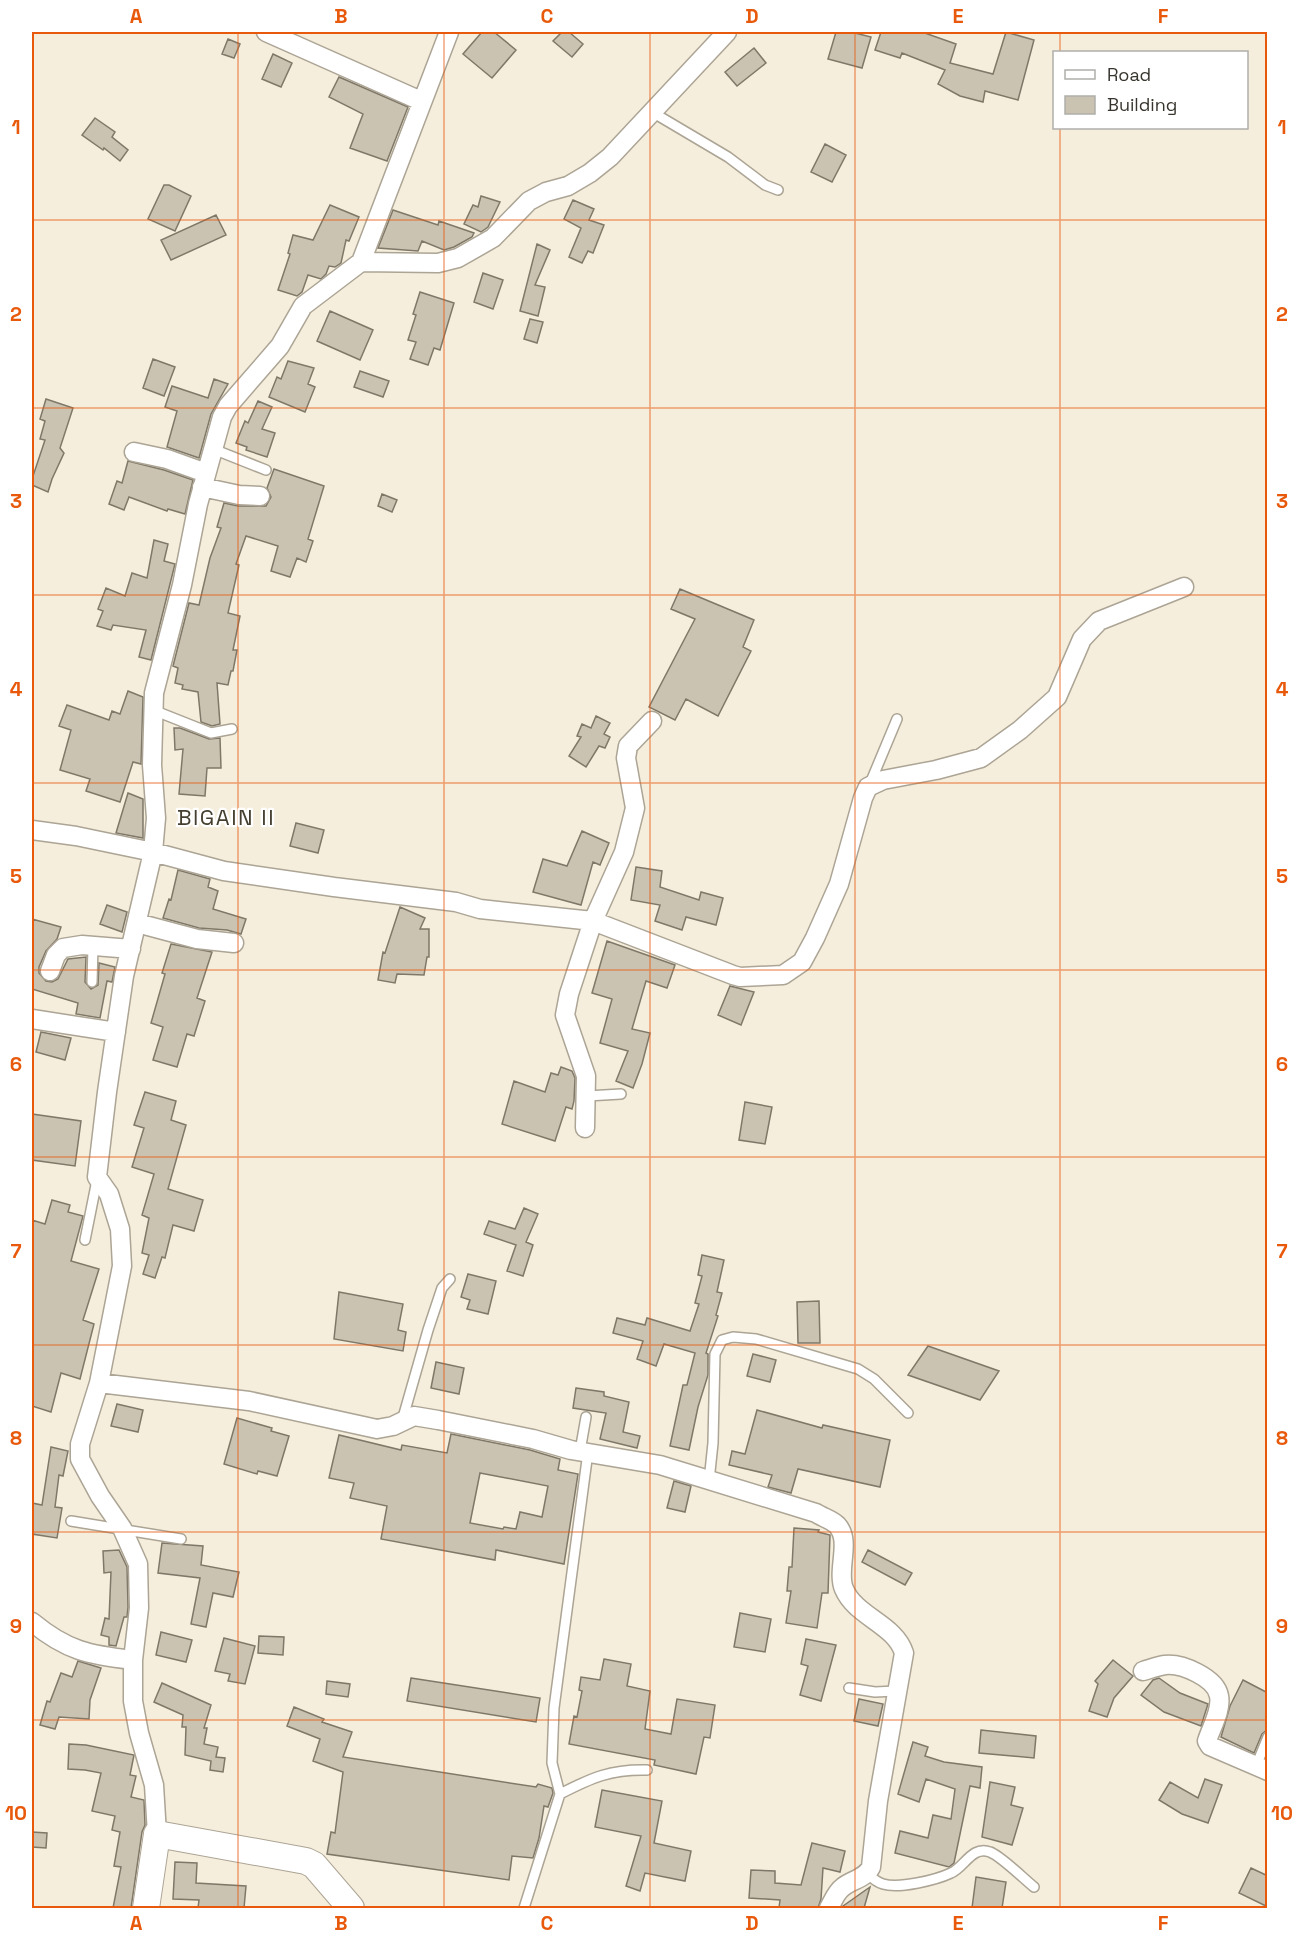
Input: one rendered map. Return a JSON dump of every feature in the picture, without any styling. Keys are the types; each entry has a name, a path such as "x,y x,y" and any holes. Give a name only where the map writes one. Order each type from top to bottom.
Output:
{"street":[{"path":"266,32 421,101"},
{"path":"146,1908 157,1834 153,1785 133,1701 133,1660 139,1608 138,1564 122,1528 100,1496 80,1459 81,1444 99,1383 122,1266 120,1229 109,1194 97,1177 124,976 153,852 156,818 152,765 154,693 182,585 204,480 222,417 228,406 280,346 303,306 361,262 449,32"},
{"path":"361,262 438,263 458,258 476,249 493,238 529,201 546,192 568,186 590,173 610,157 727,32"},
{"path":"134,452 167,459 204,480 239,495 260,496"},
{"path":"32,830 76,836 153,852 224,871 456,902 480,909 593,921 740,977 783,975 802,962 816,938 839,884 862,798 868,787 883,780 936,770 981,758 1020,730 1057,697 1082,639 1099,621 1184,587"},
{"path":"585,1128 586,1076 565,1015 568,994 593,921 624,852 635,808 626,758 628,746 652,721"},
{"path":"137,923 197,939 234,942"},
{"path":"51,971 56,955 63,948 82,945 130,949"},
{"path":"32,1018 116,1032"},
{"path":"99,1383 249,1401 376,1429 393,1426 414,1416 438,1420 660,1466 816,1514 838,1525 843,1540 841,1578 843,1587 851,1602 900,1641 904,1653 878,1801 871,1867 867,1874 837,1892 829,1908"},
{"path":"32,1622 56,1641 82,1652 133,1660"},
{"path":"1143,1671 1167,1664 1190,1668 1207,1679 1218,1690 1220,1698 1207,1741 1210,1746 1262,1768"},
{"path":"157,1834 306,1861 314,1865 351,1908"}],"lane":[{"path":"652,112 778,190"},
{"path":"213,449 266,470"},
{"path":"153,710 210,733 232,729"},
{"path":"868,787 897,719"},
{"path":"92,982 93,947"},
{"path":"587,1096 621,1094"},
{"path":"85,1240 97,1177"},
{"path":"402,1420 442,1288 450,1279"},
{"path":"709,1481 713,1443 715,1354 722,1341 733,1337 756,1339 858,1369 874,1379 908,1413"},
{"path":"524,1908 560,1794 552,1763 554,1708 584,1452 586,1417"},
{"path":"71,1521 181,1539"},
{"path":"849,1689 875,1692 896,1691"},
{"path":"1262,1768 1268,1737"},
{"path":"560,1794 594,1777 614,1771 647,1770"},
{"path":"867,1874 877,1882 899,1886 954,1873 970,1856 978,1852 990,1851 1034,1887"}],"building":[{"path":"482,32 494,32 516,50 492,78 463,54"},
{"path":"562,32 569,32 583,44 572,57 553,41"},
{"path":"836,32 851,32 871,37 862,68 828,59"},
{"path":"881,32 922,32 956,44 950,63 993,74 1006,32 1034,40 1018,100 985,91 983,102 960,96 938,84 945,70 902,53 900,58 875,50"},
{"path":"228,39 240,44 234,58 222,54"},
{"path":"754,48 766,63 737,86 725,72"},
{"path":"273,54 292,63 281,87 262,79"},
{"path":"339,77 408,107 387,161 350,148 363,114 329,97"},
{"path":"95,118 115,132 112,137 128,150 120,161 82,135"},
{"path":"825,144 846,155 832,182 811,172"},
{"path":"164,185 169,185 191,196 175,231 148,219"},
{"path":"481,196 500,202 488,227 481,232 464,224 473,205 478,207"},
{"path":"573,200 594,209 589,220 604,225 593,253 588,251 582,263 569,257 581,228 564,219"},
{"path":"330,205 359,217 349,241 346,240 341,263 335,267 329,266 321,279 308,275 302,292 297,296 278,290 290,254 288,253 293,235 313,240"},
{"path":"393,210 438,225 439,221 474,233 472,237 444,250 422,241 418,251 378,248"},
{"path":"216,215 226,235 171,260 161,240"},
{"path":"537,244 550,250 535,285 545,287 538,316 520,311"},
{"path":"483,273 503,280 493,309 474,302"},
{"path":"420,292 454,303 440,350 434,348 428,365 410,359 416,342 408,340"},
{"path":"330,311 373,330 360,360 317,341"},
{"path":"530,319 543,322 537,343 524,339"},
{"path":"153,359 175,367 164,396 143,388"},
{"path":"288,361 314,368 308,384 315,387 305,412 269,397 277,377 281,379"},
{"path":"360,371 389,381 383,397 354,387"},
{"path":"214,379 228,384 211,414 199,458 167,447 177,411 165,407 172,386 208,398"},
{"path":"46,399 73,408 60,448 64,453 48,492 32,485 45,440 40,439 45,421 40,419"},
{"path":"258,401 272,407 262,429 275,433 267,457 246,450 247,447 236,443 245,421 248,423"},
{"path":"128,461 193,480 185,514 168,509 167,511 129,497 124,510 109,504 117,481 122,483"},
{"path":"274,469 324,486 308,539 313,541 306,562 297,558 290,577 271,571 278,546 246,536 236,564 239,565 228,613 240,616 233,650 237,650 228,685 217,683 220,724 212,726 201,722 198,692 182,689 183,685 175,683 178,668 173,666 189,603 199,605 210,558 221,528 217,527 224,503 238,506 266,506 271,497 267,488"},
{"path":"382,494 397,500 392,512 378,506"},
{"path":"154,540 168,544 164,561 175,564 151,660 139,657 146,630 113,625 111,630 97,626 103,611 98,609 106,588 125,596 132,573 147,578"},
{"path":"680,589 754,620 743,647 751,651 718,716 686,699 675,720 649,707 695,619 671,609"},
{"path":"128,691 143,697 141,764 133,762 120,802 86,791 90,779 60,770 71,730 59,726 67,705 109,720 112,711 120,714"},
{"path":"596,716 610,723 604,734 610,737 605,748 599,746 586,767 569,756 581,737 577,736 582,724 591,728"},
{"path":"174,728 209,739 220,738 221,768 207,768 205,796 179,794 183,749 175,750"},
{"path":"128,793 143,799 143,838 116,833"},
{"path":"296,823 324,830 318,853 290,846"},
{"path":"582,831 609,843 600,865 593,862 581,905 533,892 543,859 567,866"},
{"path":"636,867 662,871 660,887 699,900 701,892 723,898 716,925 686,917 682,930 655,921 660,905 631,900"},
{"path":"178,870 210,879 208,887 218,891 213,909 246,919 241,934 227,930 199,928 163,918 169,899 171,900"},
{"path":"107,905 127,912 122,932 100,924"},
{"path":"400,907 425,918 420,929 429,929 429,957 427,957 424,975 397,974 395,983 378,980 383,952 385,953"},
{"path":"32,919 61,927 57,939 46,951 39,967 39,973 46,981 52,982 58,979 68,959 86,957 85,982 91,989 98,985 99,963 115,967 112,982 107,981 100,1018 76,1014 78,1003 32,989"},
{"path":"607,941 675,965 667,988 646,981 632,1029 650,1033 633,1088 616,1081 628,1051 600,1043 612,999 592,993"},
{"path":"171,944 212,952 197,998 205,1001 194,1036 187,1034 177,1067 153,1060 163,1027 151,1023"},
{"path":"730,986 754,992 741,1025 718,1015"},
{"path":"41,1032 71,1038 65,1060 36,1052"},
{"path":"561,1067 572,1071 575,1078 574,1101 572,1109 566,1107 555,1141 502,1124 514,1081 545,1092 551,1073 558,1075"},
{"path":"145,1092 176,1101 171,1120 186,1125 168,1189 203,1200 194,1231 173,1225 165,1258 162,1257 155,1278 143,1274 149,1255 142,1253 149,1218 142,1215 154,1174 132,1167 144,1128 134,1125"},
{"path":"745,1102 772,1107 765,1144 739,1140"},
{"path":"32,1114 81,1121 75,1166 32,1160"},
{"path":"52,1200 70,1205 68,1212 83,1216 71,1261 99,1269 83,1320 94,1324 80,1379 61,1373 51,1412 32,1406 32,1220 45,1224"},
{"path":"524,1208 538,1214 526,1242 533,1245 523,1276 507,1271 516,1245 484,1234 489,1221 515,1229"},
{"path":"702,1255 724,1260 717,1292 722,1293 716,1315 718,1316 706,1353 708,1354 708,1375 698,1407 689,1450 670,1446 683,1385 687,1385 695,1353 664,1344 656,1366 637,1359 643,1341 613,1333 617,1318 645,1325 647,1318 690,1331 699,1304 695,1303 702,1276 698,1275"},
{"path":"468,1274 496,1281 488,1314 467,1309 470,1300 461,1297"},
{"path":"339,1292 403,1304 398,1330 406,1332 403,1351 334,1339"},
{"path":"819,1301 820,1343 798,1343 797,1302"},
{"path":"928,1346 999,1371 980,1400 908,1375"},
{"path":"753,1354 776,1360 770,1382 747,1376"},
{"path":"436,1362 464,1368 459,1394 431,1388"},
{"path":"576,1388 604,1392 604,1396 629,1402 623,1432 640,1436 637,1448 600,1439 606,1413 573,1408"},
{"path":"117,1404 143,1410 138,1432 111,1426"},
{"path":"757,1410 822,1428 823,1425 890,1440 880,1487 798,1469 791,1493 768,1487 772,1475 729,1465 732,1451 745,1454"},
{"path":"237,1418 272,1428 271,1431 289,1436 277,1476 258,1471 257,1474 224,1464"},
{"path":"451,1434 530,1450 560,1459 558,1470 578,1474 564,1564 496,1550 495,1560 381,1539 387,1506 350,1498 354,1483 329,1478 339,1435 401,1450 402,1445 447,1453","holes":["480,1473 548,1486 542,1517 520,1512 516,1529 470,1523"]},
{"path":"51,1447 68,1451 63,1476 59,1475 55,1507 62,1508 57,1538 32,1534 32,1503 42,1505"},
{"path":"674,1481 691,1486 685,1512 667,1508"},
{"path":"794,1528 819,1530 818,1532 830,1535 828,1593 822,1593 817,1628 786,1623 791,1591 787,1591 789,1567 792,1567"},
{"path":"162,1543 203,1546 201,1565 239,1572 233,1597 213,1593 206,1627 191,1624 200,1578 158,1573"},
{"path":"119,1550 127,1567 128,1607 127,1617 124,1617 116,1646 109,1645 109,1637 101,1635 105,1618 109,1619 111,1572 104,1573 103,1551"},
{"path":"868,1550 912,1573 905,1585 862,1562"},
{"path":"740,1613 771,1619 765,1652 734,1647"},
{"path":"161,1632 192,1640 186,1662 156,1655"},
{"path":"259,1636 284,1637 283,1655 258,1653"},
{"path":"224,1638 255,1646 245,1684 228,1681 230,1674 215,1671"},
{"path":"806,1639 836,1645 821,1701 800,1695 808,1666 801,1664"},
{"path":"604,1659 631,1664 627,1686 650,1691 645,1729 671,1734 677,1699 715,1705 710,1738 704,1737 696,1774 654,1765 655,1760 569,1744 574,1716 577,1717 582,1691 579,1690 581,1677 600,1680"},
{"path":"1113,1660 1133,1676 1114,1698 1107,1717 1089,1711 1098,1684 1095,1681"},
{"path":"78,1661 101,1668 90,1700 89,1719 59,1717 55,1729 40,1725 47,1701 50,1702 61,1673 72,1677"},
{"path":"411,1678 540,1698 536,1722 407,1701"},
{"path":"1159,1678 1180,1693 1208,1704 1201,1726 1164,1712 1141,1695 1153,1680"},
{"path":"1243,1680 1268,1693 1268,1729 1262,1734 1254,1753 1221,1737 1230,1706"},
{"path":"327,1681 350,1684 348,1697 326,1694"},
{"path":"162,1683 211,1705 204,1728 207,1728 204,1744 218,1747 216,1757 225,1758 223,1772 210,1770 211,1761 185,1755 186,1727 182,1727 183,1715 154,1702"},
{"path":"859,1699 883,1704 878,1726 854,1721"},
{"path":"294,1707 324,1719 322,1722 352,1732 343,1757 536,1787 538,1784 552,1788 553,1793 548,1807 544,1806 533,1858 512,1856 509,1880 327,1854 331,1832 335,1833 343,1772 313,1761 320,1739 287,1726"},
{"path":"981,1730 1036,1736 1034,1758 979,1753"},
{"path":"913,1742 928,1747 925,1756 944,1762 982,1767 980,1788 970,1786 954,1863 949,1867 895,1853 900,1831 928,1838 933,1815 951,1819 955,1789 926,1779 919,1802 898,1794"},
{"path":"69,1744 86,1745 134,1755 130,1775 136,1776 131,1797 144,1800 145,1825 131,1908 113,1908 121,1867 114,1866 120,1832 112,1830 115,1816 92,1811 101,1773 68,1769"},
{"path":"1205,1779 1222,1785 1208,1823 1182,1814 1159,1800 1170,1782 1198,1798"},
{"path":"990,1782 1015,1787 1011,1805 1023,1808 1012,1845 982,1837"},
{"path":"602,1790 662,1801 654,1843 691,1851 685,1881 645,1873 640,1891 626,1886 641,1836 595,1827"},
{"path":"32,1832 47,1833 46,1848 32,1847"},
{"path":"812,1843 845,1851 840,1872 823,1868 821,1899 818,1908 779,1908 780,1900 749,1898 751,1870 775,1871 775,1883 801,1885"},
{"path":"175,1862 197,1863 196,1883 246,1886 244,1908 198,1908 199,1900 173,1899"},
{"path":"1251,1868 1268,1876 1268,1907 1239,1893"},
{"path":"976,1877 1006,1882 1002,1908 972,1908"},
{"path":"870,1887 864,1908 841,1908 843,1906"}],"district":[{"name":"BIGAIN II","path":"226,817"}]}
